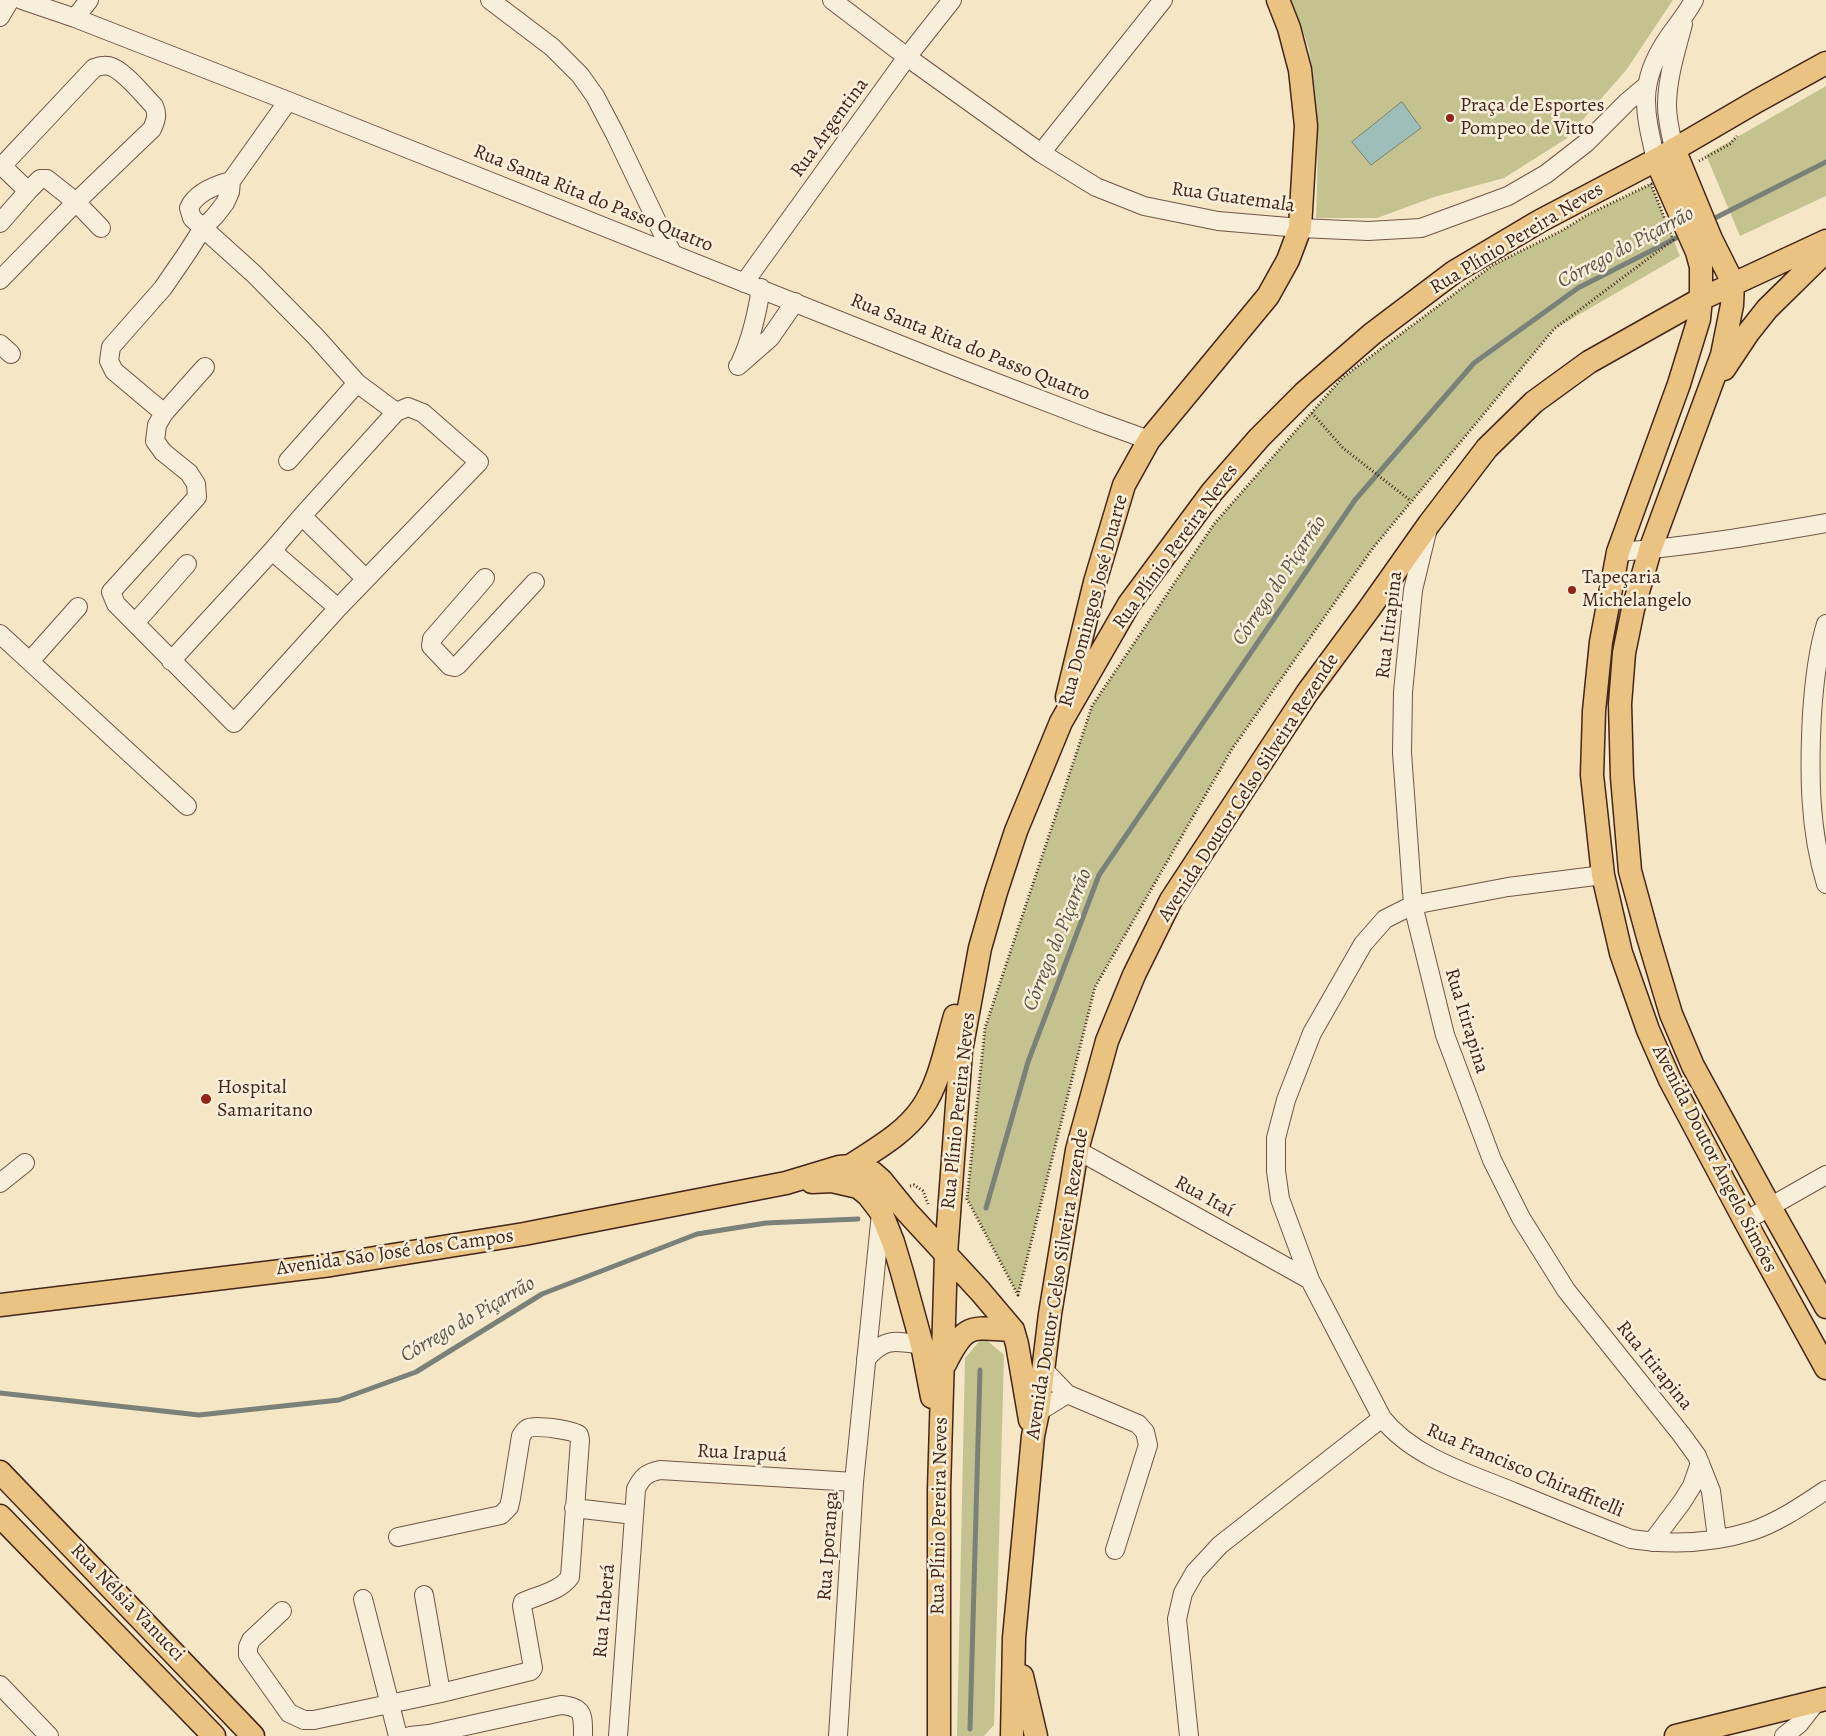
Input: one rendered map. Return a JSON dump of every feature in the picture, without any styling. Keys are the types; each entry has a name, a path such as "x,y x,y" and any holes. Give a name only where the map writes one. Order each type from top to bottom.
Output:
{"main road":[{"name":"Rua Domingos José Duarte","path":"1061,722 1095,582 1124,486 1149,440 1268,296 1288,260 1300,228 1306,126 1300,70 1289,28 1278,0"},
{"name":"Rua Plínio Pereira Neves","path":"939,1736 942,1369 948,1212 962,1051 980,948 996,892 1016,831 1061,722 1129,604 1212,492 1259,438 1304,393 1372,334 1454,272 1540,221 1665,168 1826,63"},
{"name":"Avenida Doutor Ângelo Simões","path":"1665,168 1704,245 1733,284 1732,305 1730,323 1722,355 1650,550 1633,609 1624,653 1620,704 1622,777 1630,871 1671,1014 1693,1066 1826,1307"},
{"name":"Avenida Doutor Celso Silveira Rezende","path":"1012,1736 1014,1638 1033,1436 1038,1412 1050,1314 1077,1150 1107,1041 1134,975 1171,900 1307,693 1429,524 1487,448 1534,402 1589,362 1701,299 1826,242"},
{"name":"Avenida Doutor Ângelo Simões","path":"1704,245 1701,267 1699,319 1690,353 1618,552 1601,642 1594,711 1592,774 1603,874 1621,953 1648,1030 1670,1080 1745,1222 1826,1368"},
{"path":"1705,399 1729,360 1757,321 1826,251"},
{"path":"850,1166 892,1139 910,1123 923,1107 942,1063 959,1003 980,948"},
{"name":"Avenida São José dos Campos","path":"0,1305 331,1265 524,1234 786,1183 839,1167 862,1168 873,1173 888,1203 893,1242 922,1345 932,1389 940,1462"},
{"name":"Avenida São José dos Campos","path":"786,1183 832,1180 848,1183 907,1212 980,1291 1013,1330"},
{"path":"942,1369 957,1340 969,1330 978,1328 1013,1330 1033,1436"},
{"name":"Rua Nélsia Vanucci","path":"0,1472 254,1736"},
{"name":"Rua Nélsia Vanucci","path":"0,1516 214,1736"},
{"path":"1014,1638 1036,1736"},
{"path":"1676,1736 1821,1700"}],"street":[{"path":"0,17 10,0"},
{"name":"Rua Santa Rita do Passo Quatro","path":"22,0 75,18 288,101 1049,403 1149,440"},
{"path":"75,18 89,0"},
{"path":"490,0 552,47 580,75 595,96 615,134 672,253"},
{"name":"Rua Guatemala","path":"832,0 1041,154 1096,187 1144,206 1218,221 1300,228 1368,231 1420,228 1508,196 1546,174 1586,144 1627,102 1647,85"},
{"name":"Rua Argentina","path":"752,285 908,57 952,0"},
{"path":"1041,154 1163,0"},
{"path":"1665,168 1645,105 1647,85 1658,55 1690,7"},
{"path":"1665,168 1668,86 1674,58 1690,7"},
{"path":"0,280 152,128 156,121 157,113 154,106 112,66 103,65 94,68 1,165 28,191"},
{"path":"164,412 114,371 109,361 111,347 163,288 203,228 226,203 231,181 288,101"},
{"path":"0,223 40,179 47,179 76,202 101,228"},
{"path":"231,181 200,194 191,204 189,212 192,218 261,281 357,383 396,412"},
{"path":"752,285 755,326 750,342 738,366 770,338 795,302"},
{"path":"171,661 396,412 408,407 423,413 479,462 338,608 234,723 171,661 116,604 111,592 197,497 196,484 189,474 164,452 155,441 157,426 164,412 205,367"},
{"path":"288,461 357,383"},
{"path":"302,516 366,579"},
{"path":"1618,552 1650,550 1765,534 1826,523"},
{"name":"Rua Itirapina","path":"1429,524 1413,590 1403,692 1402,752 1413,905 1445,1035 1492,1160 1521,1218 1566,1290 1682,1434 1700,1463 1712,1492 1718,1538"},
{"path":"272,551 338,608"},
{"path":"135,623 187,564"},
{"path":"485,578 432,639 431,646 450,666 455,667 458,665 535,582"},
{"path":"30,661 78,607"},
{"path":"1824,873 1814,831 1809,760 1820,691 1822,638 1826,624"},
{"path":"0,634 187,806"},
{"name":"Rua Francisco Chiraffitelli","path":"1603,874 1508,887 1413,905 1385,919 1363,944 1312,1032 1286,1100 1276,1138 1276,1171 1280,1199 1310,1280 1382,1418 1391,1430 1405,1442 1452,1467 1631,1540 1684,1542 1718,1538 1753,1530 1787,1515 1826,1490"},
{"name":"Rua Itaí","path":"1077,1150 1310,1280"},
{"path":"0,1183 25,1164"},
{"path":"1745,1222 1826,1176"},
{"name":"Rua Iporanga","path":"838,1736 854,1482 866,1359 888,1203"},
{"path":"866,1359 875,1348 890,1341 922,1345"},
{"path":"1043,1368 1067,1394 1138,1424 1145,1432 1148,1445 1115,1550"},
{"path":"1038,1412 1067,1394"},
{"path":"1189,1736 1177,1619 1183,1593 1195,1572 1220,1545 1382,1418"},
{"path":"282,1611 250,1640 248,1655 289,1713 304,1720 314,1720 441,1693 531,1671 533,1666 521,1612 522,1606 523,1602 566,1582 570,1576 579,1435 570,1431 529,1428 521,1436 509,1507 500,1516 398,1538"},
{"path":"1652,1542 1692,1486 1700,1463"},
{"name":"Rua Irapuá","path":"636,1489 641,1478 648,1473 660,1470 854,1482"},
{"name":"Rua Itaberá","path":"618,1736 636,1489"},
{"path":"574,1508 634,1514"},
{"path":"424,1595 441,1693"},
{"path":"363,1599 398,1736"},
{"path":"0,1686 49,1736"},
{"path":"1784,1736 1799,1724 1821,1700"},
{"path":"410,1736 429,1734 561,1706 574,1706 580,1710 583,1736"}],"path":[{"path":"1665,168 1673,240 1554,329 1373,548 1232,749 1095,986 1018,1295 967,1199 985,1028 1092,706 1214,524 1342,378 1492,265 1563,230 1665,168 1730,144 1741,132"},
{"path":"1619,194 1665,168"},
{"path":"1478,270 1509,252"},
{"path":"1324,391 1359,359"},
{"path":"1312,413 1343,448 1411,501"},
{"path":"888,1203 914,1185 923,1191 927,1204 934,1213 948,1212"}],"shaded area":[{"name":"Praça de Esportes Pompeo de Vitto","path":"1290,0 1673,0 1627,69 1566,139 1504,178 1434,197 1377,218 1316,218 1317,113 1313,71 1303,31"},
{"path":"1826,86 1826,196 1740,236 1706,155"},
{"path":"1651,184 1680,256 1554,329 1373,548 1232,749 1095,987 1018,1295 967,1199 985,1028 1092,706 1214,524 1342,378 1493,265 1563,230 1587,215"},
{"path":"983,1337 1004,1355 994,1725 984,1736 957,1736 965,1358"}],"water":[{"path":"1402,102 1421,128 1371,165 1352,142"}],"waterway":[{"name":"Córrego do Piçarrão","path":"1709,221 1826,162"},
{"name":"Córrego do Piçarrão","path":"986,1208 1028,1062 1099,875 1355,500 1474,363 1578,288 1684,234"},
{"name":"Córrego do Piçarrão","path":"0,1393 199,1415 339,1400 416,1372 542,1294 697,1234 766,1223 858,1219"},
{"path":"970,1729 980,1370"}],"place":[{"name":"Praça de Esportes Pompeo de Vitto","path":"1450,118"},
{"name":"Tapeçaria Michelangelo","path":"1572,590"},
{"name":"Hospital Samaritano","path":"206,1099"}]}
